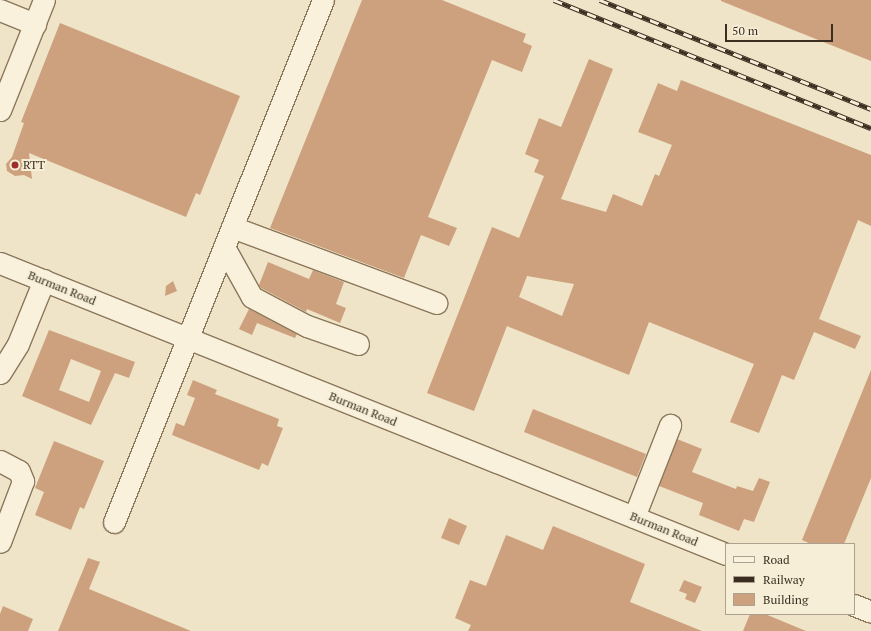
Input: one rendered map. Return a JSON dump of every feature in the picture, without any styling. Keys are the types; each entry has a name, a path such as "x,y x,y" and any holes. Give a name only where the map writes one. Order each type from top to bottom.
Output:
{"street":[{"path":"0,110 44,0"},
{"path":"114,522 323,0"},
{"path":"0,10 35,24"},
{"path":"232,227 436,303"},
{"path":"224,247 252,297 307,326 358,344"},
{"name":"Burman Road","path":"0,263 725,554"},
{"path":"0,373 18,344 44,280"},
{"path":"634,517 670,425"},
{"path":"0,461 19,471 23,481 0,542"},
{"path":"855,605 871,612"}],"building":[{"path":"362,0 442,0 526,34 523,42 532,46 522,72 492,60 428,217 457,228 449,246 421,235 404,278 270,228"},
{"path":"721,0 871,0 871,61 721,1"},
{"path":"60,23 240,96 200,195 196,193 186,217 29,153 32,179 24,175 15,176 7,171 6,164 12,157 24,123 21,122"},
{"path":"589,59 613,69 561,199 606,212 613,194 642,206 655,174 659,176 672,145 638,132 658,83 677,91 681,80 871,155 871,226 858,220 819,319 861,336 855,349 814,332 794,380 782,375 759,433 730,422 754,364 649,322 629,375 507,326 474,411 427,393 492,227 519,238 544,176 534,172 539,160 525,154 539,118 561,127","holes":["527,276 574,284 562,316 519,297"]},
{"path":"268,262 309,279 313,270 344,282 336,304 346,308 340,323 307,309 306,312 261,288 259,285"},
{"path":"173,281 177,291 165,296 166,286"},
{"path":"249,309 297,334 295,338 257,323 252,335 239,329"},
{"path":"49,330 135,362 129,378 115,373 91,425 22,396","holes":["71,359 101,371 89,402 59,390"]},
{"path":"871,370 871,478 844,543 809,543 802,540"},
{"path":"193,380 217,390 215,394 279,419 277,426 283,428 268,466 262,463 259,470 172,435 176,423 184,426 195,398 187,395"},
{"path":"533,409 646,454 637,477 524,432"},
{"path":"677,439 702,449 692,472 736,489 737,486 753,491 759,478 770,482 754,522 744,519 739,531 699,515 703,503 659,486"},
{"path":"54,441 104,461 84,509 80,507 71,530 35,515 44,492 35,488"},
{"path":"449,518 467,526 459,545 441,538"},
{"path":"553,526 645,564 630,602 702,631 468,631 471,625 455,618 470,580 486,586 506,535 543,550"},
{"path":"88,558 100,562 89,589 191,631 58,631"},
{"path":"684,580 702,587 695,603 685,599 687,594 679,591"},
{"path":"3,606 33,619 28,631 0,631 0,614"},
{"path":"750,615 767,615 806,631 743,631"}],"railway":[{"path":"554,0 871,128"},
{"path":"600,0 871,109"}],"place":[{"name":"RTT","path":"15,165"}]}
